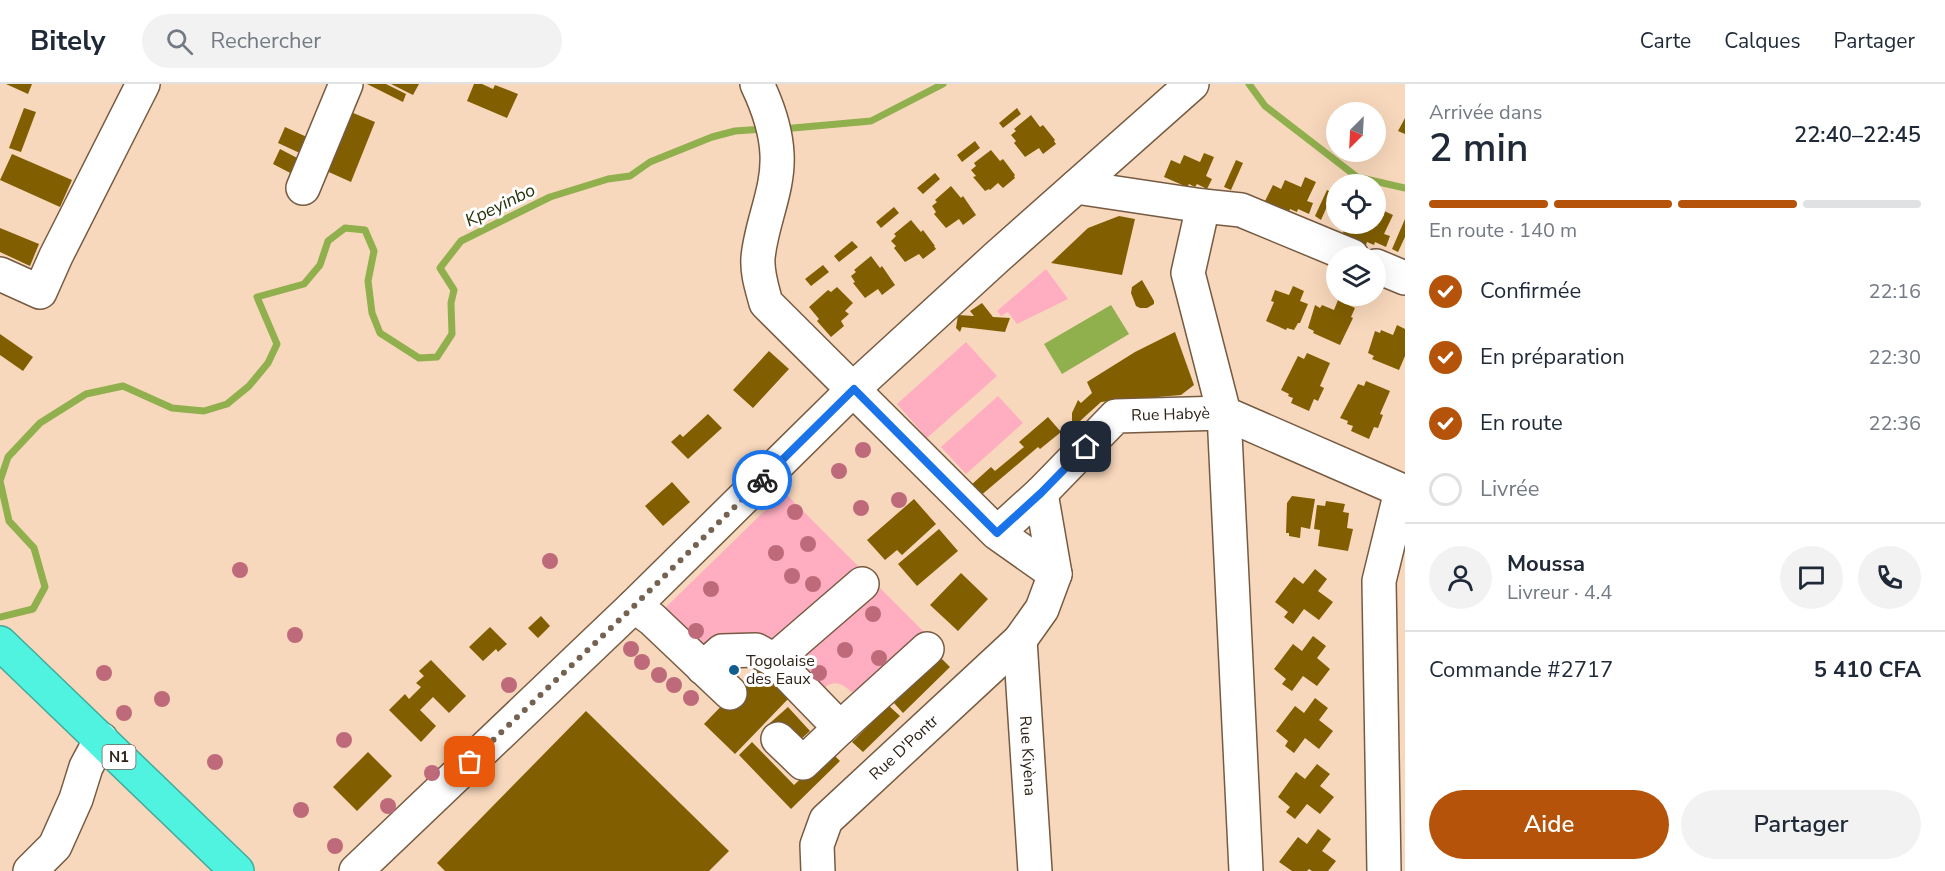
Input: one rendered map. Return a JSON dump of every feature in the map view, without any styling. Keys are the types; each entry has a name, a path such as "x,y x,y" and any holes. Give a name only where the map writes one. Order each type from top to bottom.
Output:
{"highway":[{"name":"N1","path":"0,644 237,871"}],"street":[{"path":"0,274 40,292 143,84"},
{"path":"303,188 346,84"},
{"path":"757,84 764,99 775,137 777,155 774,189 758,257 759,278 766,303 997,533 1055,573"},
{"path":"356,871 634,606 854,389 1192,84"},
{"path":"1076,187 1241,210 1328,246"},
{"path":"1203,206 1188,273 1224,413 1246,871"},
{"path":"1386,270 1405,279"},
{"path":"1224,413 1403,492 1379,581 1391,859"},
{"name":"Rue Habyè","path":"997,533 1041,493 1116,416 1224,413"},
{"path":"1041,493 1055,573"},
{"name":"Rue D'Pontr","path":"818,871 817,845 826,820 1020,640 1042,609 1055,573"},
{"path":"774,660 862,584"},
{"path":"634,606 652,619 730,693"},
{"name":"Rue Kiyèna","path":"1020,640 1035,871"},
{"path":"777,739 803,763 927,649"},
{"path":"703,668 722,651 756,650 774,660 840,728"},
{"path":"30,871 55,846 76,800 86,767 101,740"}],"shaded area":[{"path":"1046,269 1068,299 1017,324 1008,312 1001,316 997,311"},
{"path":"1111,305 1129,334 1062,374 1044,344"},
{"path":"966,342 997,376 927,438 897,404"},
{"path":"998,396 1023,423 966,474 941,447"},
{"path":"784,492 943,651 898,690 860,689 851,692 843,685 835,683 819,692 736,635 704,645 665,608"}],"building":[{"path":"6,84 32,84 28,94"},
{"path":"367,84 386,84 406,94 403,102"},
{"path":"391,84 419,84 413,95"},
{"path":"474,84 482,84 493,89 495,85 518,94 507,118 467,101"},
{"path":"24,108 36,112 21,152 9,148"},
{"path":"1017,108 1021,114 1003,128 999,123"},
{"path":"346,110 375,122 351,182 322,169"},
{"path":"1031,115 1040,127 1043,125 1056,144 1043,154 1039,148 1025,157 1011,135 1016,131 1014,129"},
{"path":"1405,118 1405,134 1398,131"},
{"path":"285,127 309,138 302,154 278,143"},
{"path":"975,141 980,148 962,162 957,155"},
{"path":"280,149 303,161 296,176 273,164"},
{"path":"991,150 1000,161 1003,159 1015,178 1003,188 998,183 985,191 973,177 976,176 971,170 976,166 974,163"},
{"path":"1204,153 1214,157 1206,176 1212,179 1207,189 1197,184 1195,187 1189,184 1187,187 1164,177 1171,160 1180,164 1184,155 1200,162"},
{"path":"12,154 72,180 60,207 0,180"},
{"path":"1236,160 1243,163 1231,190 1224,187"},
{"path":"935,173 940,179 923,194 917,188"},
{"path":"1305,177 1316,182 1307,201 1313,203 1309,214 1298,209 1297,212 1290,209 1289,212 1265,201 1273,185 1281,189 1285,180 1301,187"},
{"path":"951,186 961,198 963,196 976,215 963,225 959,219 946,228 934,214 936,212 932,206 937,202 935,200"},
{"path":"1326,192 1326,209 1321,220 1315,216"},
{"path":"894,207 899,213 881,228 876,222"},
{"path":"1386,212 1393,215 1386,230"},
{"path":"1119,216 1135,219 1122,275 1051,263 1088,228"},
{"path":"1405,219 1405,237 1398,252 1392,249"},
{"path":"911,220 921,232 923,230 936,249 923,259 919,254 905,262 891,241 896,236 894,234"},
{"path":"0,228 39,244 30,266 0,252"},
{"path":"1384,234 1390,236 1386,247 1375,242 1374,245 1367,242 1366,245 1342,235"},
{"path":"852,241 858,247 839,262 834,256"},
{"path":"871,256 880,268 882,266 895,285 882,295 878,289 865,298 853,283 855,282 851,276 856,272 854,270"},
{"path":"823,265 829,272 811,286 805,279"},
{"path":"1142,280 1154,301 1154,304 1147,308 1136,306 1131,293 1132,287"},
{"path":"1293,286 1304,291 1300,301 1308,304 1300,323 1294,330 1287,328 1286,330 1266,321 1274,302 1271,301 1275,290 1289,295"},
{"path":"837,287 853,303 845,311 849,314 841,321 844,326 831,337 817,321 819,319 809,307 828,290 831,292"},
{"path":"982,303 993,317 1010,318 1005,332 962,327 960,332 956,328 958,315 974,316 970,311"},
{"path":"1315,305 1334,310 1336,306 1355,308 1351,317 1353,318 1340,345 1313,333 1314,331 1308,328"},
{"path":"1397,325 1405,329 1405,356 1399,370 1372,359 1374,356 1368,353 1375,331 1380,333 1381,330 1393,335"},
{"path":"1175,332 1194,385 1181,395 1101,402 1080,421 1081,426 1070,430 1068,426 1072,423 1072,413 1078,400 1081,403 1092,393 1087,382 1135,352"},
{"path":"0,334 33,357 23,371 0,355"},
{"path":"769,351 789,369 753,408 733,390"},
{"path":"1307,353 1330,363 1320,386 1324,388 1318,401 1314,399 1309,411 1291,403 1293,398 1281,390 1298,356 1304,359"},
{"path":"1366,381 1390,391 1380,414 1383,415 1378,428 1374,427 1369,439 1351,431 1353,426 1340,418 1358,384 1364,386"},
{"path":"708,414 722,428 688,459 671,442 680,434 683,437"},
{"path":"1048,417 1061,432 1040,449 1038,447 979,497 970,486 991,467 995,471 1024,447 1019,442"},
{"path":"672,482 690,502 663,526 645,506"},
{"path":"1292,496 1315,499 1310,529 1301,527 1300,538 1289,536 1289,533 1286,533 1287,503"},
{"path":"914,499 936,524 902,555 897,550 885,560 867,540"},
{"path":"1326,501 1345,504 1343,512 1349,513 1347,528 1353,529 1348,551 1318,546 1320,530 1314,529 1317,505 1325,506"},
{"path":"939,529 958,551 917,586 898,564"},
{"path":"1315,569 1327,579 1318,591 1333,602 1319,620 1304,609 1293,624 1284,617 1288,612 1275,602 1294,577 1303,584"},
{"path":"961,573 988,599 958,631 930,605"},
{"path":"541,616 550,626 538,638 528,628"},
{"path":"490,627 507,644 498,652 496,649 483,661 469,647"},
{"path":"1313,636 1326,646 1317,658 1330,669 1317,686 1303,676 1292,691 1282,684 1286,679 1274,669 1293,644 1302,651"},
{"path":"941,658 950,667 903,713 894,703"},
{"path":"431,660 466,696 449,713 433,697 420,710 436,726 421,742 389,710 405,694 409,699 421,687 416,683 424,676 419,671"},
{"path":"757,669 788,699 735,754 704,724"},
{"path":"1315,698 1328,708 1319,720 1333,731 1319,749 1305,738 1294,753 1285,746 1288,741 1276,731 1295,706 1304,713"},
{"path":"889,706 900,716 863,752 852,742"},
{"path":"788,707 810,731 792,747 770,723"},
{"path":"586,711 729,851 709,871 445,871 437,863"},
{"path":"752,742 794,785 830,751 840,761 791,809 739,755"},
{"path":"368,752 392,776 357,811 333,787"},
{"path":"1317,764 1330,774 1320,786 1334,797 1320,814 1307,804 1295,819 1286,812 1290,807 1278,797 1296,772 1305,779"},
{"path":"1318,829 1331,839 1322,851 1336,861 1328,871 1309,869 1292,871 1279,862 1298,837 1307,844"}],"waterway":[{"name":"Kpeyinbo","path":"782,129 871,121 943,84"},
{"name":"Kpeyinbo","path":"1249,84 1265,106 1357,177 1405,188"},
{"name":"Kpeyinbo","path":"0,617 33,609 45,587 34,548 9,521 0,481 8,457 40,423 86,394 123,386 172,408 204,411 227,404 249,386 268,363 277,344 257,297 304,284 320,265 328,241 345,228 365,230 374,251 368,281 372,313 380,333 419,358 437,357 452,334 451,303 454,290 440,268 461,241 550,197 608,179 630,176 650,162 712,137 735,131 765,129"}],"way so far":[{"path":"470,762 762,480"}],"place":[{"name":"Togolaise des Eaux","path":"734,670"}],"route":[{"path":"762,480 854,389 997,533 1041,493 1086,447"}]}
